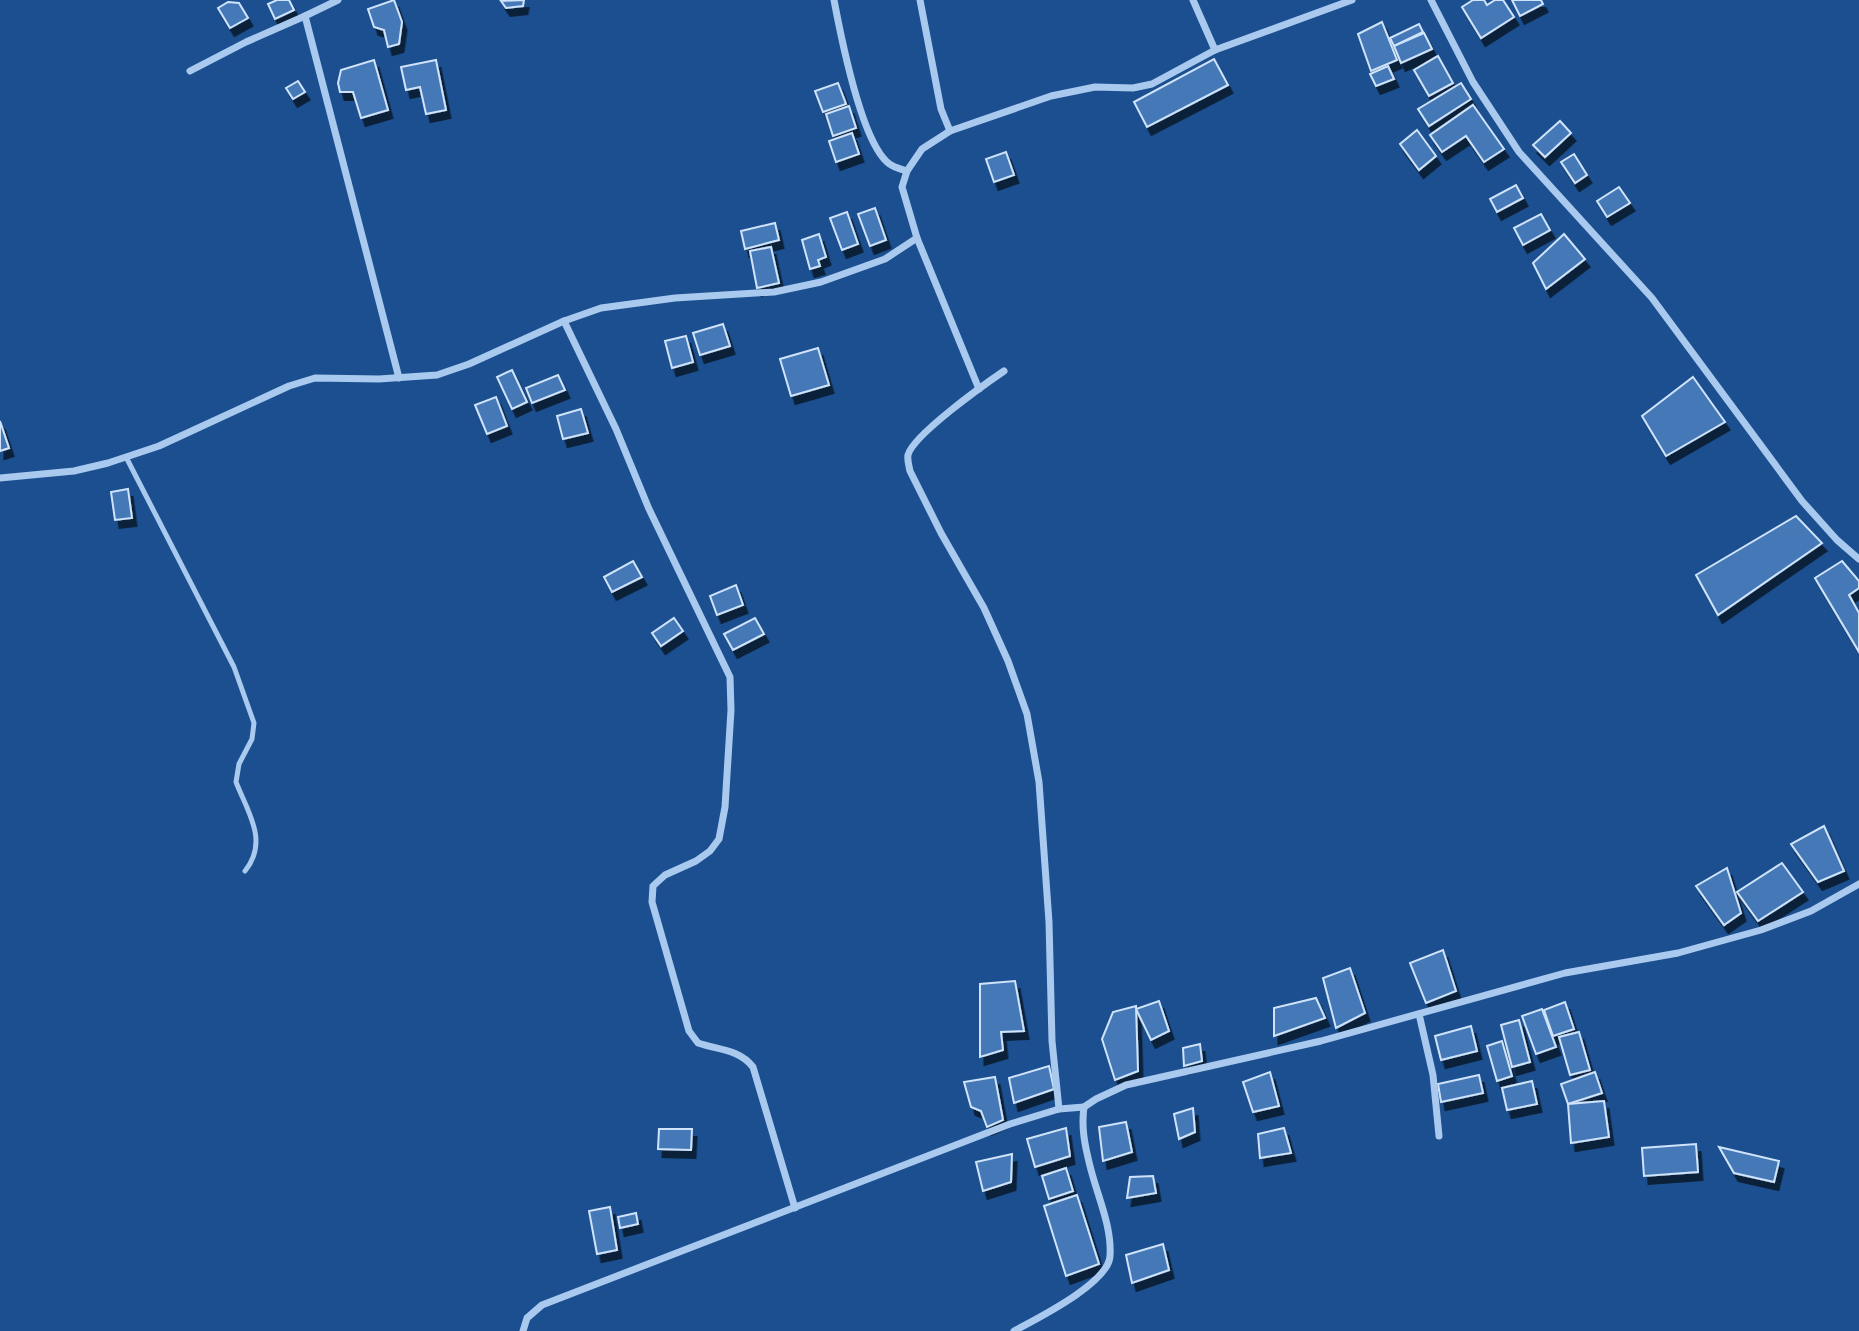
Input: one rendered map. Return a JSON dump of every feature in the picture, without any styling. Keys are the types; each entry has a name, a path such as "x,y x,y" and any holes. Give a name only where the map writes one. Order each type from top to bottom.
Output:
{"street":[{"path":"190,71 338,0"},
{"path":"834,0 850,75 863,115 885,161 905,170"},
{"path":"920,0 941,109 948,127"},
{"path":"1193,0 1215,50"},
{"path":"979,389 917,238 902,187 905,170 922,149 948,127 1051,96 1095,87 1133,88 1152,84 1215,50 1353,0"},
{"path":"1431,0 1473,82 1519,152 1652,298 1802,500 1837,540 1859,559"},
{"path":"305,16 399,378"},
{"path":"0,478 74,471 126,457 159,446 289,386 315,378 437,375 601,308 675,298 774,292 821,282 885,258 917,238"},
{"path":"564,321 616,429 649,509 730,677 731,710 725,807 719,839 703,856 665,875 653,886 652,902 689,1031 698,1043 736,1052 747,1058 753,1067 795,1208"},
{"path":"1004,370 914,444 908,453 908,461 910,471 941,533 984,608 1008,661 1027,714 1039,782 1049,922 1052,1041 1059,1109"},
{"path":"523,1331 527,1318 542,1305 1010,1125 1059,1109 1084,1107 1126,1085 1321,1041 1565,973 1678,953 1761,930 1811,911 1859,884"},
{"path":"1419,1014 1433,1075 1439,1136"},
{"path":"1014,1331 1083,1290 1101,1275 1110,1260 1109,1235 1081,1124 1084,1107"}],"lane":[{"path":"126,457 234,667 254,723 252,739 236,773 236,782 258,839 257,850 245,871"}],"building":[{"path":"277,0 289,0 294,10 275,19 268,4"},
{"path":"394,0 402,22 399,44 388,47 384,30 374,27 368,9"},
{"path":"524,0 523,6 506,8 501,1"},
{"path":"1473,0 1484,0 1487,5 1495,0 1503,0 1514,17 1481,38 1462,7"},
{"path":"1512,0 1541,0 1543,4 1520,16"},
{"path":"228,2 239,3 248,18 230,28 218,8"},
{"path":"1382,22 1397,60 1371,71 1358,34"},
{"path":"1419,24 1423,32 1394,46 1390,38"},
{"path":"1424,33 1432,49 1401,63 1394,46"},
{"path":"1438,56 1453,83 1429,96 1414,70"},
{"path":"1214,59 1228,85 1147,127 1134,102"},
{"path":"374,60 388,110 361,118 353,92 340,92 338,83 341,70"},
{"path":"436,60 446,110 426,114 420,87 406,90 401,67"},
{"path":"1388,66 1394,79 1376,86 1370,74"},
{"path":"298,81 305,92 293,99 286,88"},
{"path":"838,83 846,104 823,112 815,91"},
{"path":"1461,83 1471,99 1429,126 1418,109"},
{"path":"1473,105 1504,149 1484,162 1466,136 1442,152 1430,135"},
{"path":"849,106 856,128 833,136 826,114"},
{"path":"1560,121 1571,133 1545,157 1533,145"},
{"path":"1417,130 1436,156 1419,170 1400,144"},
{"path":"852,133 859,154 836,162 829,141"},
{"path":"1006,152 1014,175 994,182 986,159"},
{"path":"1574,154 1587,175 1575,183 1561,162"},
{"path":"1516,185 1523,198 1497,212 1490,199"},
{"path":"1619,187 1630,203 1607,217 1597,201"},
{"path":"875,208 886,240 870,246 858,214"},
{"path":"847,212 858,244 842,250 830,218"},
{"path":"1541,214 1550,230 1523,245 1514,228"},
{"path":"775,223 779,240 745,249 741,231"},
{"path":"819,234 826,257 818,260 820,266 810,269 802,240"},
{"path":"1564,234 1585,259 1546,289 1533,263"},
{"path":"771,247 779,283 757,288 750,251"},
{"path":"723,324 730,346 700,355 693,333"},
{"path":"686,336 693,362 672,368 665,341"},
{"path":"818,348 829,385 791,396 780,359"},
{"path":"512,370 527,402 512,409 497,377"},
{"path":"558,375 565,390 532,403 526,388"},
{"path":"1693,377 1725,422 1666,456 1642,416"},
{"path":"496,397 507,426 487,434 475,405"},
{"path":"581,409 588,433 563,439 557,416"},
{"path":"0,421 9,448 0,451"},
{"path":"128,489 132,518 115,520 111,492"},
{"path":"1796,516 1822,543 1718,615 1696,575"},
{"path":"633,561 642,577 612,592 604,577"},
{"path":"1842,561 1859,581 1859,588 1849,595 1859,613 1859,652 1815,578"},
{"path":"736,585 743,605 717,615 710,596"},
{"path":"674,618 683,631 661,646 652,633"},
{"path":"755,618 764,634 733,650 724,634"},
{"path":"1824,826 1844,871 1818,882 1791,844"},
{"path":"1782,863 1803,892 1758,921 1737,892"},
{"path":"1727,868 1741,913 1724,925 1696,886"},
{"path":"1443,950 1456,991 1426,1003 1410,963"},
{"path":"1350,968 1365,1013 1336,1028 1323,978"},
{"path":"1015,981 1024,1031 1001,1032 1003,1050 980,1057 980,984"},
{"path":"1316,998 1325,1018 1274,1036 1274,1008"},
{"path":"1159,1001 1169,1031 1151,1040 1136,1009"},
{"path":"1565,1002 1574,1029 1553,1036 1544,1010"},
{"path":"1136,1006 1138,1071 1115,1080 1102,1039 1113,1012"},
{"path":"1542,1009 1556,1047 1536,1054 1522,1016"},
{"path":"1519,1020 1530,1062 1512,1067 1501,1025"},
{"path":"1471,1026 1477,1051 1441,1060 1435,1036"},
{"path":"1579,1032 1590,1070 1570,1075 1559,1037"},
{"path":"1502,1041 1512,1076 1497,1081 1487,1046"},
{"path":"1200,1044 1202,1061 1184,1066 1183,1048"},
{"path":"1049,1066 1054,1089 1014,1103 1009,1078"},
{"path":"1270,1072 1279,1106 1253,1112 1243,1082"},
{"path":"1595,1072 1602,1093 1568,1104 1561,1084"},
{"path":"1479,1075 1483,1093 1441,1102 1438,1084"},
{"path":"995,1077 1003,1120 987,1127 981,1111 971,1107 964,1082"},
{"path":"1532,1081 1537,1104 1507,1110 1502,1088"},
{"path":"1604,1101 1609,1137 1571,1143 1568,1104"},
{"path":"1193,1108 1195,1132 1179,1139 1174,1114"},
{"path":"1126,1122 1132,1152 1103,1161 1099,1127"},
{"path":"1066,1128 1070,1156 1035,1167 1027,1139"},
{"path":"1284,1128 1291,1153 1260,1158 1258,1134"},
{"path":"659,1129 692,1129 691,1150 658,1149"},
{"path":"1696,1144 1698,1172 1644,1176 1642,1148"},
{"path":"1719,1147 1779,1161 1774,1182 1734,1173"},
{"path":"1012,1154 1011,1182 983,1191 976,1162"},
{"path":"1066,1168 1073,1191 1049,1199 1042,1176"},
{"path":"1153,1176 1156,1193 1127,1198 1130,1177"},
{"path":"1077,1195 1099,1264 1066,1276 1044,1206"},
{"path":"610,1207 617,1250 597,1254 589,1211"},
{"path":"636,1213 638,1224 620,1228 618,1217"},
{"path":"1163,1244 1169,1270 1132,1283 1126,1255"}]}
